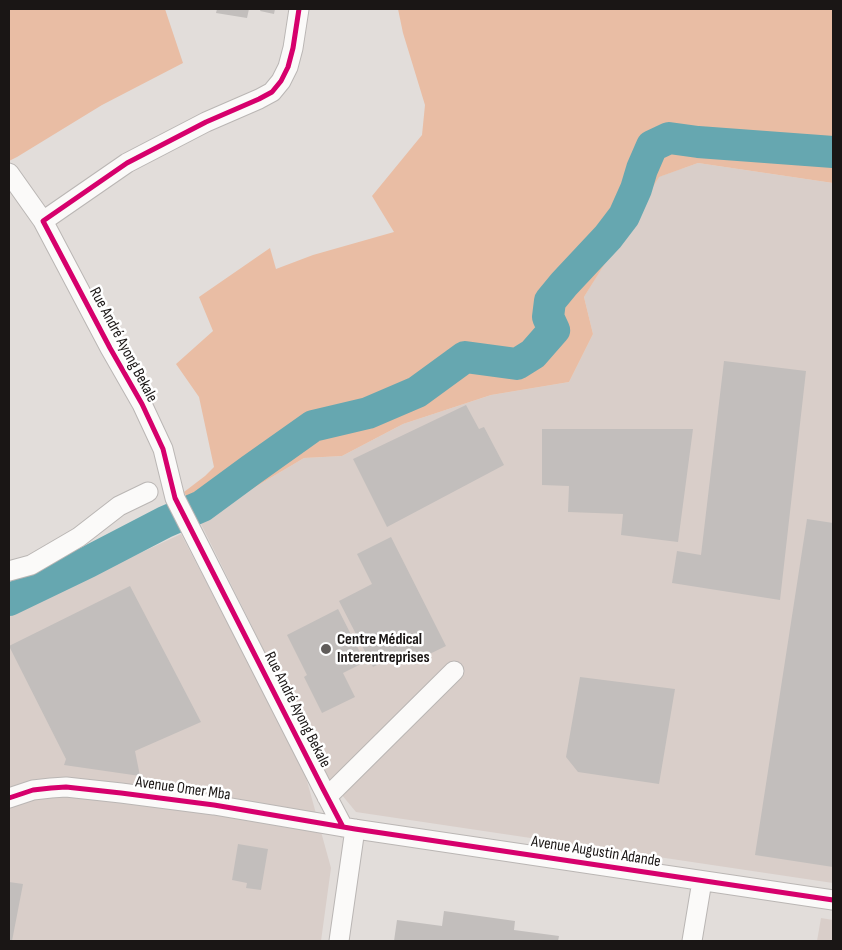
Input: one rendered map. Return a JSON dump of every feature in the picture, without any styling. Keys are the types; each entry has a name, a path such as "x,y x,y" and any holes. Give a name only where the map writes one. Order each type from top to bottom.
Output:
{"street":[{"path":"43,220 126,163 272,92 281,82 288,67 299,9"},
{"name":"Rue André Ayong Bekale","path":"9,173 43,220 110,348 142,404 163,449 175,498 327,796 349,828"},
{"path":"9,571 31,565 80,537 119,506 148,492"},
{"path":"327,796 454,671"},
{"name":"Avenue Omer Mba","path":"9,798 33,790 66,787 214,805 349,828"},
{"path":"339,941 349,828"},
{"name":"Avenue Augustin Adande","path":"349,828 833,900"},
{"path":"692,941 702,881"}],"shaded area":[{"path":"9,9 165,9 183,63 102,105 9,161"},
{"path":"398,9 833,9 833,183 698,163 659,177 584,297 593,334 569,382 491,395 403,424 342,456 304,458 200,522 184,492 214,467 199,397 176,364 213,331 199,297 270,248 276,269 313,255 394,232 372,196 422,135 425,105 403,33"},
{"path":"698,163 833,183 833,883 356,812 327,777 200,522 304,458 342,456 403,424 491,395 569,382 593,334 584,297 658,177"},
{"path":"181,534 304,770 331,868 321,941 9,941 9,614"},
{"path":"821,918 833,920 833,941 817,941"}],"building":[{"path":"217,9 249,9 247,18 216,13"},
{"path":"261,9 275,9 274,14 260,11"},
{"path":"724,361 806,371 780,600 672,583 677,551 701,555"},
{"path":"466,405 479,429 484,427 504,465 387,527 353,459"},
{"path":"542,429 693,429 678,542 621,535 623,514 568,512 569,486 542,485"},
{"path":"807,519 833,523 833,867 755,855"},
{"path":"391,537 446,646 409,664 403,652 373,667 339,601 372,584 357,554"},
{"path":"130,586 201,722 135,751 140,776 64,765 66,759 9,646"},
{"name":"Centre Médical Interentreprises","path":"338,609 365,662 343,673 355,697 322,713 304,677 307,675 287,635"},
{"path":"580,677 675,689 659,784 578,772 566,757"},
{"path":"238,844 268,849 261,890 246,888 247,883 232,880"},
{"path":"9,882 23,884 12,941 9,941"},
{"path":"444,911 515,921 514,930 559,936 558,941 394,941 397,920 442,926"}],"waterway":[{"path":"9,600 165,522 202,506 313,426 368,413 417,392 465,357 517,364 533,354 554,330 548,317 550,301 608,237 624,216 652,146 669,138 698,142 833,152"}],"cycle path":[{"path":"299,9 288,67 281,81 272,92 206,122 127,163 43,221 142,404 163,449 175,498 343,827"},
{"path":"9,798 33,790 66,787 121,793 214,805 355,829 833,900"}],"place":[{"name":"Centre Médical Interentreprises","path":"326,649"}]}
